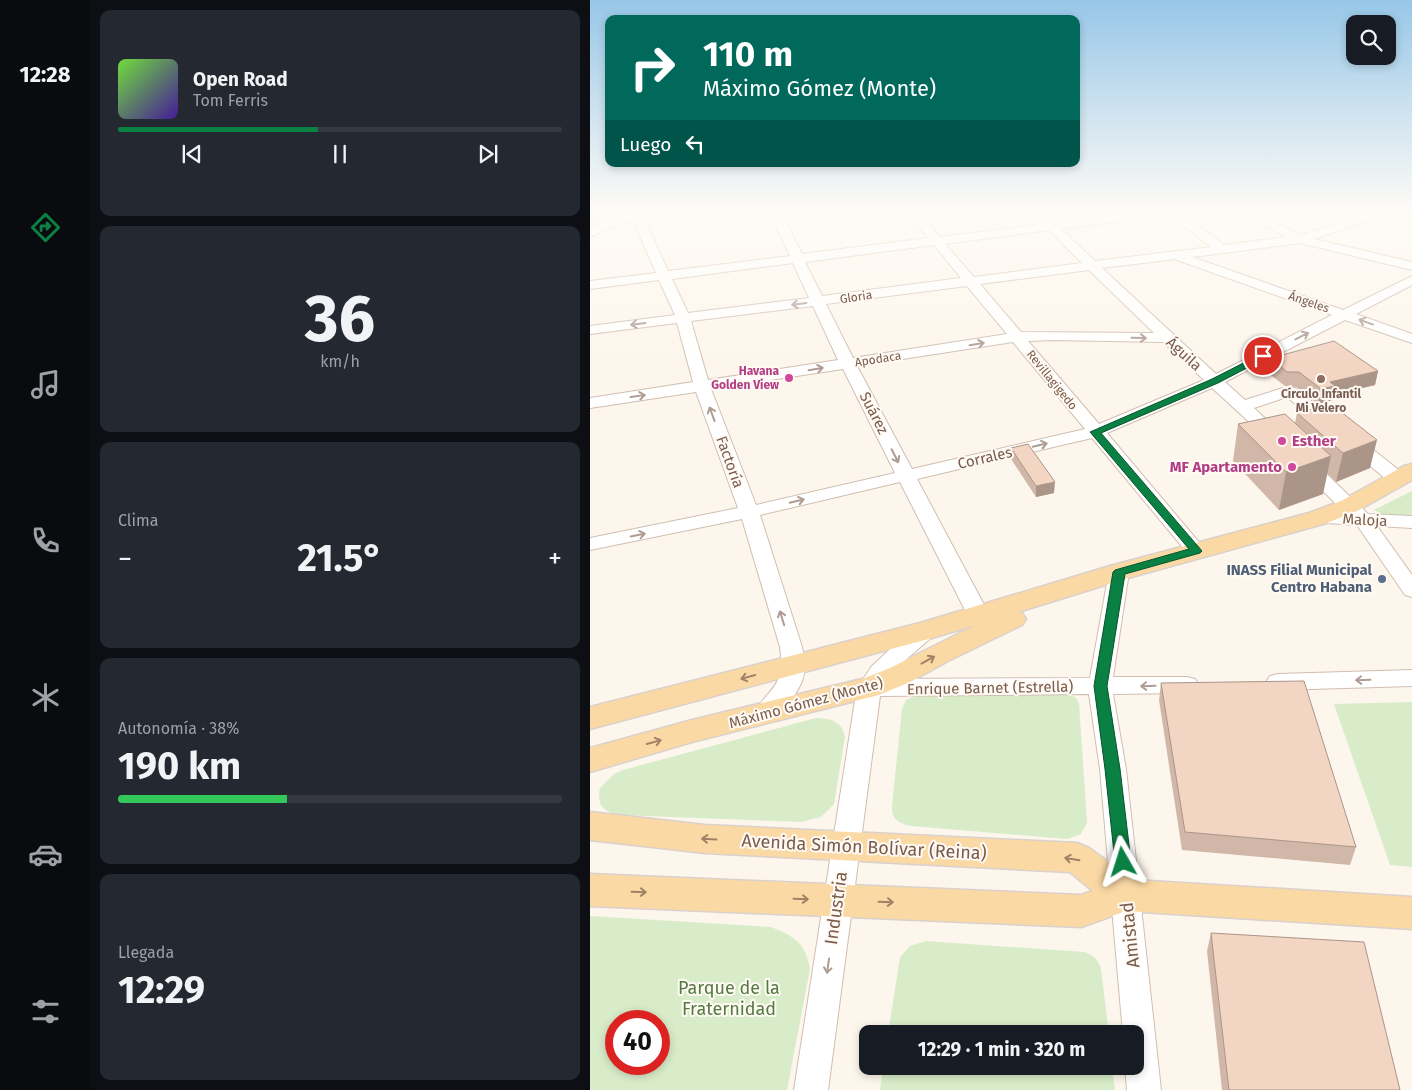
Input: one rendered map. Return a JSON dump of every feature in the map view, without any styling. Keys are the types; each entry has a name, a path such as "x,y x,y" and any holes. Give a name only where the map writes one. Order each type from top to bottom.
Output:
{"main road":[{"name":"Máximo Gómez (Monte)","path":"590,718 925,631 1119,572 1318,518 1356,513 1405,476"},
{"name":"Máximo Gómez (Monte)","path":"603,756 884,683 938,654 1093,581"},
{"path":"590,774 603,756"},
{"name":"Avenida Simón Bolívar (Reina)","path":"596,824 705,839 1077,858 1126,895"},
{"path":"590,890 1081,912 1126,895 1412,913"}],"street":[{"name":"Factoría","path":"656,259 683,318 702,387 749,512 795,665"},
{"path":"590,285 808,259"},
{"name":"Revillagigedo","path":"950,259 1018,337 1095,432 1196,551"},
{"name":"Águila","path":"1086,259 1166,338 1292,450 1356,513 1412,590"},
{"name":"Gloria","path":"590,330 1154,259"},
{"name":"Ángeles","path":"1187,259 1412,339"},
{"path":"1382,259 1412,266"},
{"name":"Suárez","path":"799,260 848,364 979,616"},
{"name":"Corrales","path":"590,544 749,512 1095,432 1215,381 1412,280"},
{"name":"Apodaca","path":"590,403 1018,337 1166,338"},
{"path":"1242,406 1290,391 1389,471 1405,476"},
{"name":"Maloja","path":"1356,513 1412,522"},
{"name":"Amistad","path":"1119,572 1100,686 1113,769 1144,1090"},
{"name":"Industria","path":"811,1090 869,688 874,678 884,667 925,631"},
{"path":"765,715 784,693 792,679 795,665"},
{"path":"1256,683 1412,678"},
{"name":"Enrique Barnet (Estrella)","path":"869,688 1207,684"}],"green space":[{"path":"1412,491 1412,518 1385,516 1374,510"},
{"path":"1067,692 1076,698 1079,703 1087,823 1081,834 1067,839 912,826 904,824 895,818 892,806 902,709 906,700 917,695"},
{"path":"1412,702 1412,867 1390,865 1334,704"},
{"path":"816,718 835,722 841,727 845,737 834,804 821,817 801,822 620,815 606,810 600,803 600,788 614,774 623,770"},
{"name":"Parque de la Fraternidad","path":"590,916 771,927 798,942 805,953 810,969 787,1090 590,1090"},
{"path":"926,941 1084,952 1097,960 1101,969 1108,1025 889,1025 900,957 910,946"},
{"path":"882,1075 1113,1075 1115,1090 880,1090"}],"building":[{"path":"1334,341 1378,371 1330,382 1335,386 1321,389 1299,372 1287,372 1271,358"},
{"path":"1331,404 1377,440 1343,453 1297,413"},
{"path":"1285,414 1331,456 1286,472 1238,424"},
{"path":"1028,444 1055,482 1036,486 1011,448"},
{"path":"1304,681 1356,847 1185,832 1161,683"},
{"path":"1211,933 1364,942 1400,1090 1229,1090"}],"place":[{"name":"Havana Golden View","path":"789,378"},
{"name":"Círculo Infantil Mi Velero","path":"1321,379"},
{"name":"Esther","path":"1282,441"},
{"name":"MF Apartamento","path":"1292,467"},
{"name":"INASS Filial Municipal Centro Habana","path":"1382,579"}],"route":[{"path":"1123,862 1113,769 1100,686 1119,572 1196,551 1095,432 1215,381 1263,356"}]}
